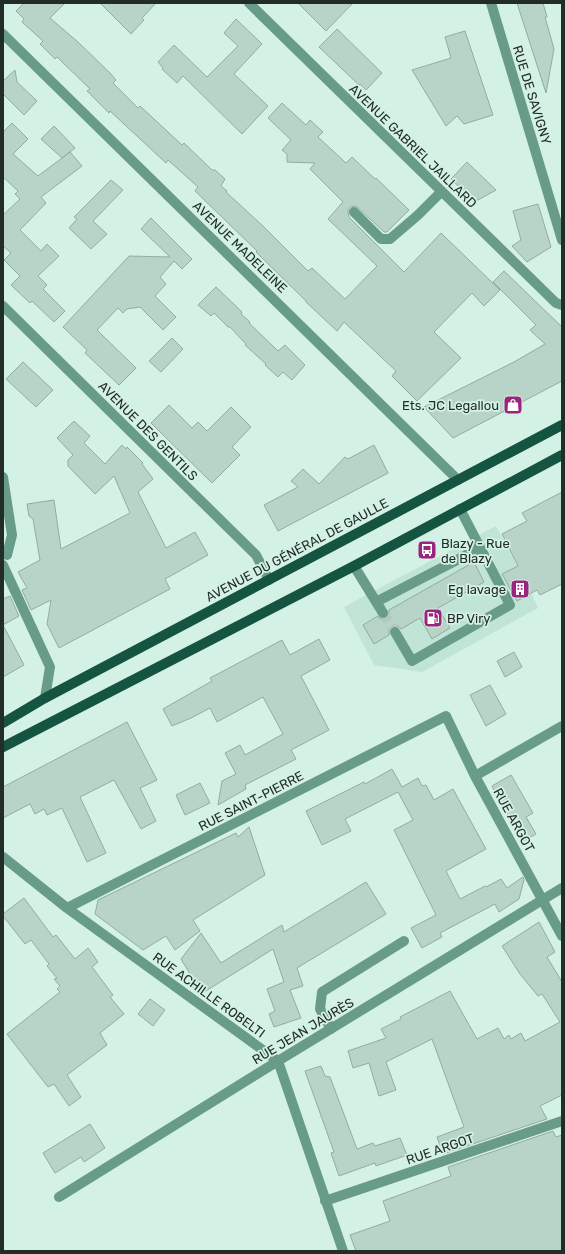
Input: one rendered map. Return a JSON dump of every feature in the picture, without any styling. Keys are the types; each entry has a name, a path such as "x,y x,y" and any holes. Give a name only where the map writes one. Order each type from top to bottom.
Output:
{"main road":[{"name":"AVENUE DU GÉNÉRAL DE GAULLE","path":"3,723 45,698 562,425"},
{"path":"3,747 354,566 562,455"},
{"name":"AVENUE DU GÉNÉRAL DE GAULLE","path":"3,715 45,698"}],"street":[{"name":"AVENUE GABRIEL JAILLARD","path":"249,3 556,303 562,305"},
{"name":"RUE DE SAVIGNY","path":"491,3 562,240"},
{"name":"AVENUE MADELEINE","path":"3,34 458,480"},
{"path":"354,212 381,239 390,239 418,215 441,192"},
{"name":"AVENUE DES GENTILS","path":"3,306 256,555 269,580"},
{"path":"3,477 12,535 4,564 50,667 45,698"},
{"path":"395,632 412,661 510,605 460,510"},
{"path":"376,602 480,548"},
{"path":"354,566 383,613"},
{"name":"RUE ARGOT","path":"446,716 475,776 562,936"},
{"name":"RUE SAINT-PIERRE","path":"67,908 446,716"},
{"path":"475,776 562,726"},
{"name":"RUE ACHILLE ROBELTI","path":"3,857 67,908 278,1061"},
{"name":"RUE JEAN JAURÈS","path":"59,1197 278,1061 562,888"},
{"path":"332,1029 320,1009 322,992 404,941"},
{"path":"278,1061 343,1251"},
{"name":"RUE ARGOT","path":"325,1201 562,1121"}],"shaded area":[{"path":"496,526 538,608 422,672 374,665 344,607"}],"building":[{"path":"24,3 65,3 50,18 110,73 116,80 113,83 138,108 140,106 182,145 184,143 212,170 215,170 225,179 221,186 227,191 226,192 308,271 312,268 345,299 377,266 328,219 343,202 310,169 315,163 287,162 287,154 282,150 291,140 268,118 282,103 306,125 310,120 323,132 318,137 346,163 352,157 409,210 387,232 384,232 356,206 350,207 348,211 349,217 404,272 441,233 500,290 484,306 472,293 434,332 461,358 417,401 392,376 396,371 344,322 337,331 195,191 198,187 168,160 166,163 110,111 109,113 87,91 90,89 57,57 55,59 40,44 43,41 22,22 24,19 16,11"},
{"path":"100,3 156,3 142,18 144,20 131,34"},
{"path":"298,3 353,3 326,31"},
{"path":"517,3 543,3 547,17 545,17 554,49 546,93"},
{"path":"236,19 262,44 234,74 268,106 242,134 183,76 177,83 162,69 163,68 158,62 174,45 207,77 238,46 224,33"},
{"path":"337,29 382,73 366,90 319,47"},
{"path":"465,31 493,115 464,124 457,116 446,126 412,70 451,58 445,37"},
{"path":"15,70 17,82 37,101 24,115 3,94 3,81"},
{"path":"12,123 28,139 13,154 38,176 70,152 82,166 41,197 46,203 20,230 41,251 47,244 59,256 38,276 47,285 43,289 65,311 54,322 32,301 30,303 11,285 20,276 4,260 11,253 3,246 3,215 20,199 15,194 18,191 3,177 3,132"},
{"path":"54,126 75,148 62,158 41,139"},
{"path":"467,162 496,190 478,200 473,200 451,179"},
{"path":"111,180 123,190 93,221 107,234 91,249 69,228 77,219 74,217"},
{"path":"538,204 551,247 527,262 512,246 521,240 513,211"},
{"path":"151,218 192,259 182,269 174,261 160,277 166,284 155,296 176,317 163,330 140,307 127,309 123,313 118,308 97,330 136,368 119,385 85,353 87,350 63,327 129,256 170,257 141,229"},
{"path":"504,271 562,327 562,381 453,438 424,407 514,362 545,344 530,330 536,325 493,282"},
{"path":"216,287 242,312 241,314 250,322 249,323 278,351 285,345 305,365 292,380 283,372 278,377 245,345 246,344 230,327 228,327 214,313 211,316 198,305"},
{"path":"172,338 183,349 161,372 149,361"},
{"path":"23,362 53,390 36,407 6,379"},
{"path":"169,405 192,428 198,422 207,431 231,407 251,427 232,447 240,455 212,483 151,423"},
{"path":"74,421 90,436 84,443 105,464 122,445 126,449 127,447 143,463 142,464 153,479 138,492 166,548 195,532 208,555 165,579 170,589 59,648 47,624 51,600 31,610 22,590 27,588 18,572 40,560 33,519 29,516 27,504 54,500 61,549 130,513 114,476 95,494 68,466 68,460 73,455 57,438"},
{"path":"374,445 388,473 278,531 264,505 298,487 291,481 303,469 319,484 345,457 348,459"},
{"path":"562,492 562,584 540,595 537,590 517,601 502,574 518,566 502,534 527,521 522,513"},
{"path":"474,562 484,582 438,608 450,628 432,639 420,618 401,629 398,626 392,626 389,629 389,635 374,644 363,625 378,616 380,619 386,619 389,616 389,610"},
{"path":"10,596 19,616 3,625 3,599"},
{"path":"3,625 24,665 3,677"},
{"path":"319,639 330,660 301,676 329,730 291,750 296,759 245,785 246,789 218,805 222,781 236,774 225,753 240,745 245,755 283,734 263,697 217,722 210,708 172,726 163,709 212,681 210,678 282,640 290,655"},
{"path":"514,652 522,667 505,677 497,661"},
{"path":"490,685 506,714 486,726 470,695"},
{"path":"127,722 157,780 140,788 156,821 141,829 114,780 80,797 106,853 87,862 62,808 47,815 44,809 35,814 30,804 3,818 3,787"},
{"path":"392,769 402,787 418,778 422,786 426,785 434,800 453,789 486,849 446,871 460,899 501,879 507,888 523,877 524,880 519,899 499,912 495,904 440,933 442,937 422,948 411,928 436,915 394,830 413,820 398,792 345,819 351,831 322,845 306,811 364,782 365,784"},
{"path":"511,775 533,813 526,817 536,834 522,842 492,786"},
{"path":"200,783 210,803 185,815 176,795"},
{"path":"249,827 265,875 193,920 200,931 175,950 166,936 143,950 95,914 98,900 236,833 238,837"},
{"path":"366,882 386,914 297,968 303,986 290,990 301,1018 274,1027 269,1014 275,1011 267,989 284,982 273,949 201,994 187,983 193,979 181,959 201,933 221,963 282,925 284,932"},
{"path":"24,898 53,937 56,935 75,959 88,948 98,962 92,967 113,995 110,997 124,1014 100,1033 107,1045 67,1075 81,1097 69,1106 54,1084 48,1087 7,1034 60,992 57,989 60,986 54,979 57,978 47,966 49,964 31,940 25,944 3,916 3,914"},
{"path":"539,922 555,952 547,957 562,982 562,1095 540,1106 547,1119 443,1154 437,1137 464,1127 432,1039 386,1062 396,1090 379,1096 369,1063 353,1068 348,1051 386,1038 381,1029 401,1019 400,1017 450,991 477,1039 498,1028 504,1039 509,1035 511,1039 521,1033 525,1041 560,1022 542,994 538,996 520,974 502,946"},
{"path":"150,999 165,1010 153,1026 138,1014"},
{"path":"321,1066 325,1076 330,1077 357,1149 373,1143 375,1146 400,1138 407,1155 376,1166 375,1163 339,1176 331,1153 334,1152 305,1071"},
{"path":"90,1124 105,1148 84,1162 81,1157 55,1173 43,1153"},
{"path":"553,1131 556,1137 562,1135 562,1251 356,1251 350,1235 390,1221 383,1201 451,1176 448,1167"}],"tunnel":[{"path":"383,613 395,632"}],"place":[{"name":"Ets. JC Legallou","path":"513,405"},
{"name":"Blazy - Rue de Blazy","path":"427,550"},
{"name":"Eg lavage","path":"520,589"},
{"name":"BP Viry","path":"433,618"}]}
